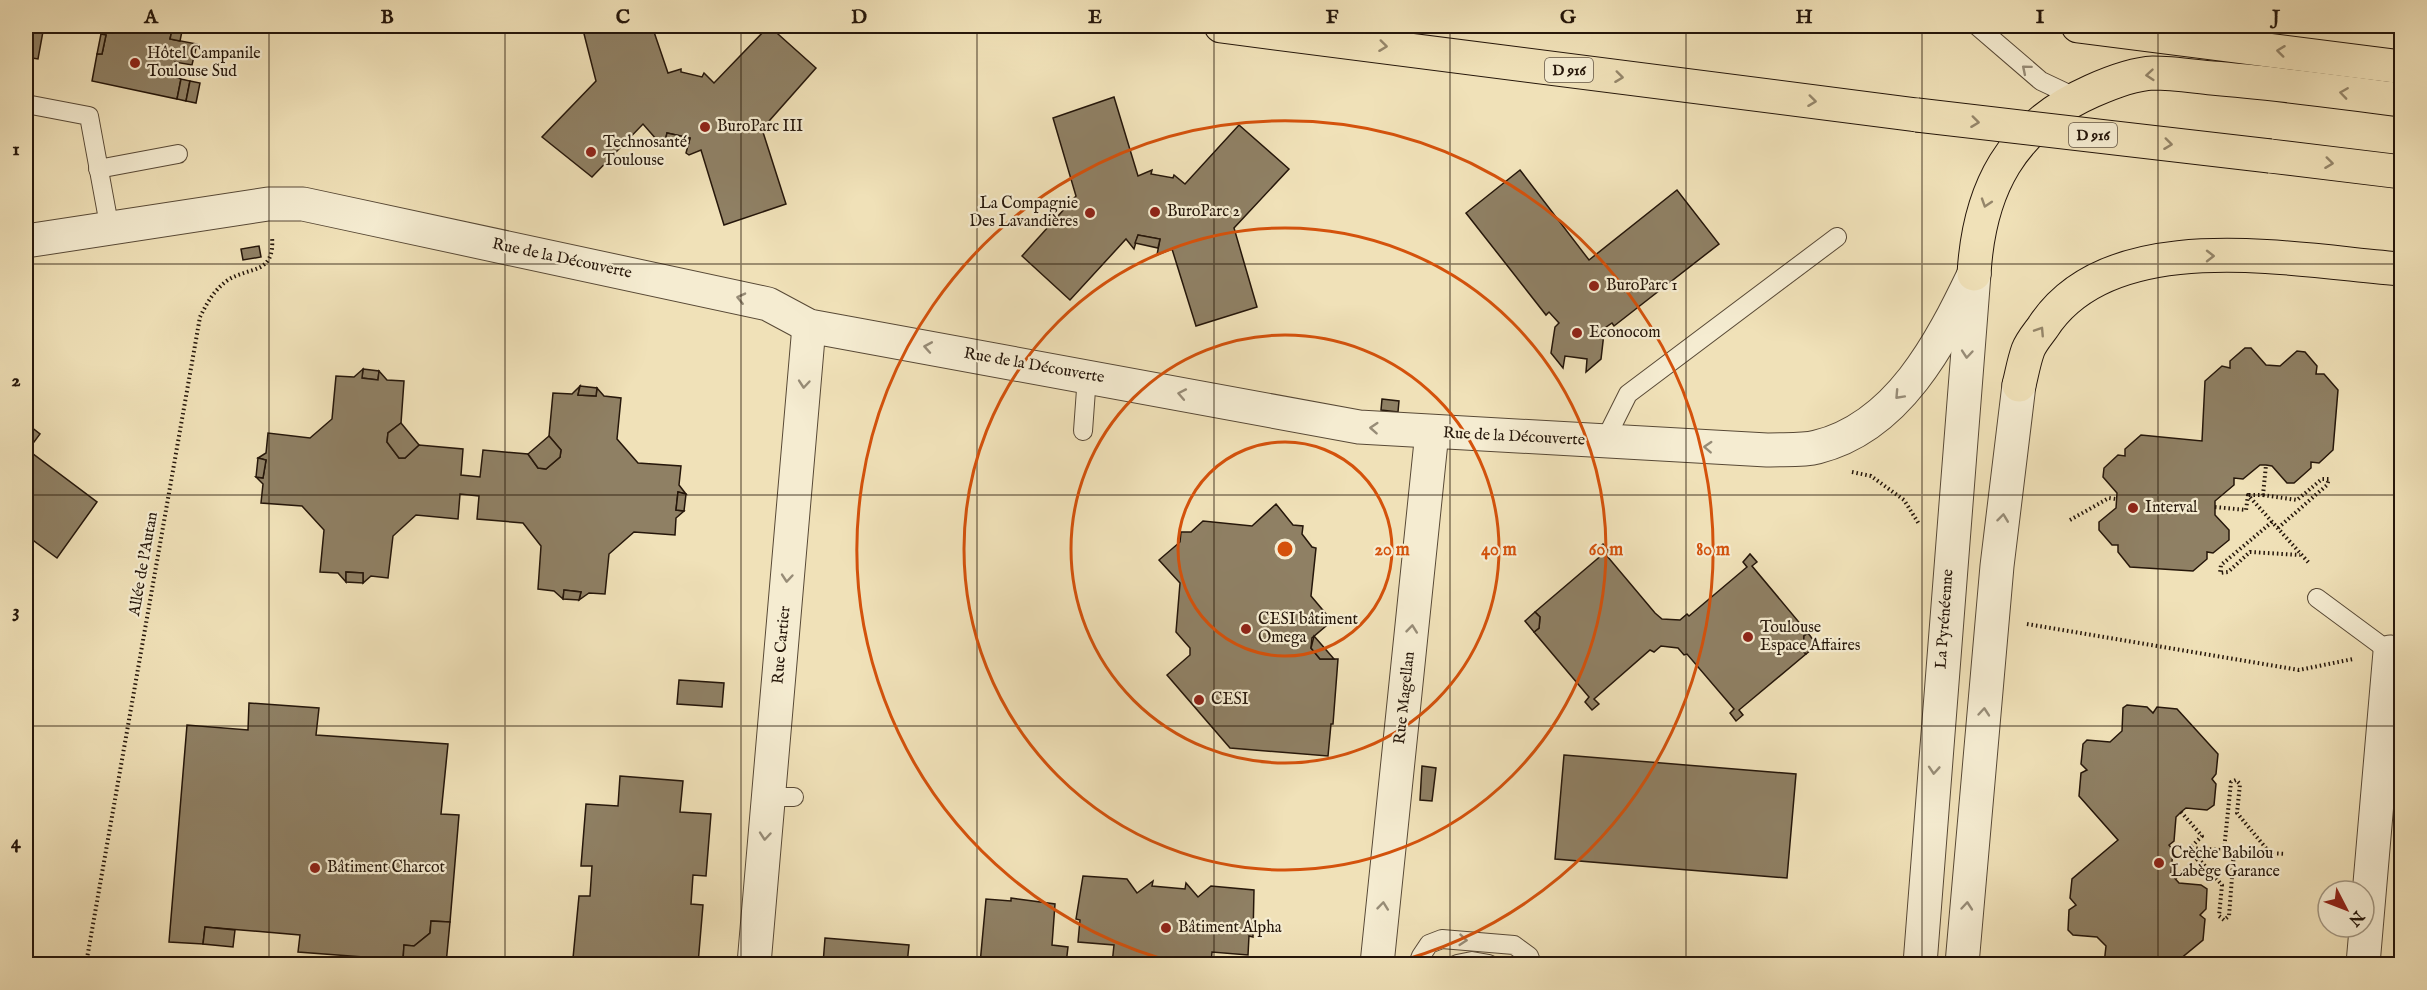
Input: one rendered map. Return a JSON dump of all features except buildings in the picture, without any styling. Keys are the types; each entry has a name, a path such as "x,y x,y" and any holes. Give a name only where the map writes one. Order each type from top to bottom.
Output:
{"highway":[{"name":"D 916","path":"1221,26 1917,115 2402,171"},
{"path":"2078,26 2402,67"},
{"path":"1974,274 1976,240 1985,203 1994,180 2014,149 2038,124 2077,98 2113,82 2151,73 2259,81 2402,100"},
{"path":"2019,385 2029,348 2052,312 2076,290 2104,275 2139,263 2192,256 2257,256 2402,269"}],"street":[{"name":"Rue de la Découverte","path":"26,242 268,204 303,204 768,304 809,326 1359,427 1432,432 1548,427 1604,442 1767,450 1817,448 1852,433 1882,412 1911,382 1946,331 1974,274"},
{"name":"La Pyrénéenne","path":"1920,964 1974,274"},
{"name":"Rue Cartier","path":"754,964 781,797 809,326"},
{"path":"1962,964 1997,566 2019,385"},
{"name":"Rue Magellan","path":"1377,964 1432,432"},
{"path":"2364,964 2387,858 2396,653"}],"lane":[{"path":"1977,26 2041,81 2077,98"},
{"path":"26,104 88,116 110,230"},
{"path":"98,169 178,154"},
{"path":"1604,442 1628,394 1837,237"},
{"path":"1083,431 1087,376"},
{"path":"2317,598 2396,653"},
{"path":"1418,964 1420,956 1430,944 1442,939 1514,945 1529,956 1532,964"},
{"path":"1457,964 1472,961 1489,964"}],"path":[{"name":"Allée de l'Autan","path":"86,964 200,317 211,296 228,280 257,270 267,263 273,249 268,204"},
{"path":"2263,495 2266,465"},
{"path":"2248,495 2297,500 2322,479 2329,479 2327,485 2278,528"},
{"path":"2216,507 2246,510 2248,495"},
{"path":"2248,495 2309,563"},
{"path":"2070,520 2109,498 2116,499"},
{"path":"2271,522 2221,565 2220,573 2228,572 2250,552 2300,555"},
{"path":"2018,622 2299,670 2396,653"},
{"path":"2224,850 2231,782 2236,780 2240,784 2237,813 2270,853"},
{"path":"2181,812 2202,836 2190,848"},
{"path":"2190,848 2286,854"},
{"path":"2190,848 2222,885 2219,916 2224,920 2229,916 2234,851"},
{"path":"2175,878 2198,858"}],"place":[{"name":"Hôtel Campanile Toulouse Sud","path":"135,63"},
{"name":"BuroParc III","path":"705,127"},
{"name":"Technosanté Toulouse","path":"591,152"},
{"name":"BuroParc 2","path":"1155,212"},
{"name":"La Compagnie Des Lavandières","path":"1090,213"},
{"name":"BuroParc 1","path":"1594,286"},
{"name":"Econocom","path":"1577,333"},
{"name":"Interval","path":"2133,508"},
{"name":"CESI bâtiment Omega","path":"1246,629"},
{"name":"Toulouse Espace Affaires","path":"1748,637"},
{"name":"CESI","path":"1199,700"},
{"name":"Crèche Babilou Labège Garance","path":"2159,863"},
{"name":"Bâtiment Charcot","path":"315,868"},
{"name":"Bâtiment Alpha","path":"1166,928"}]}
